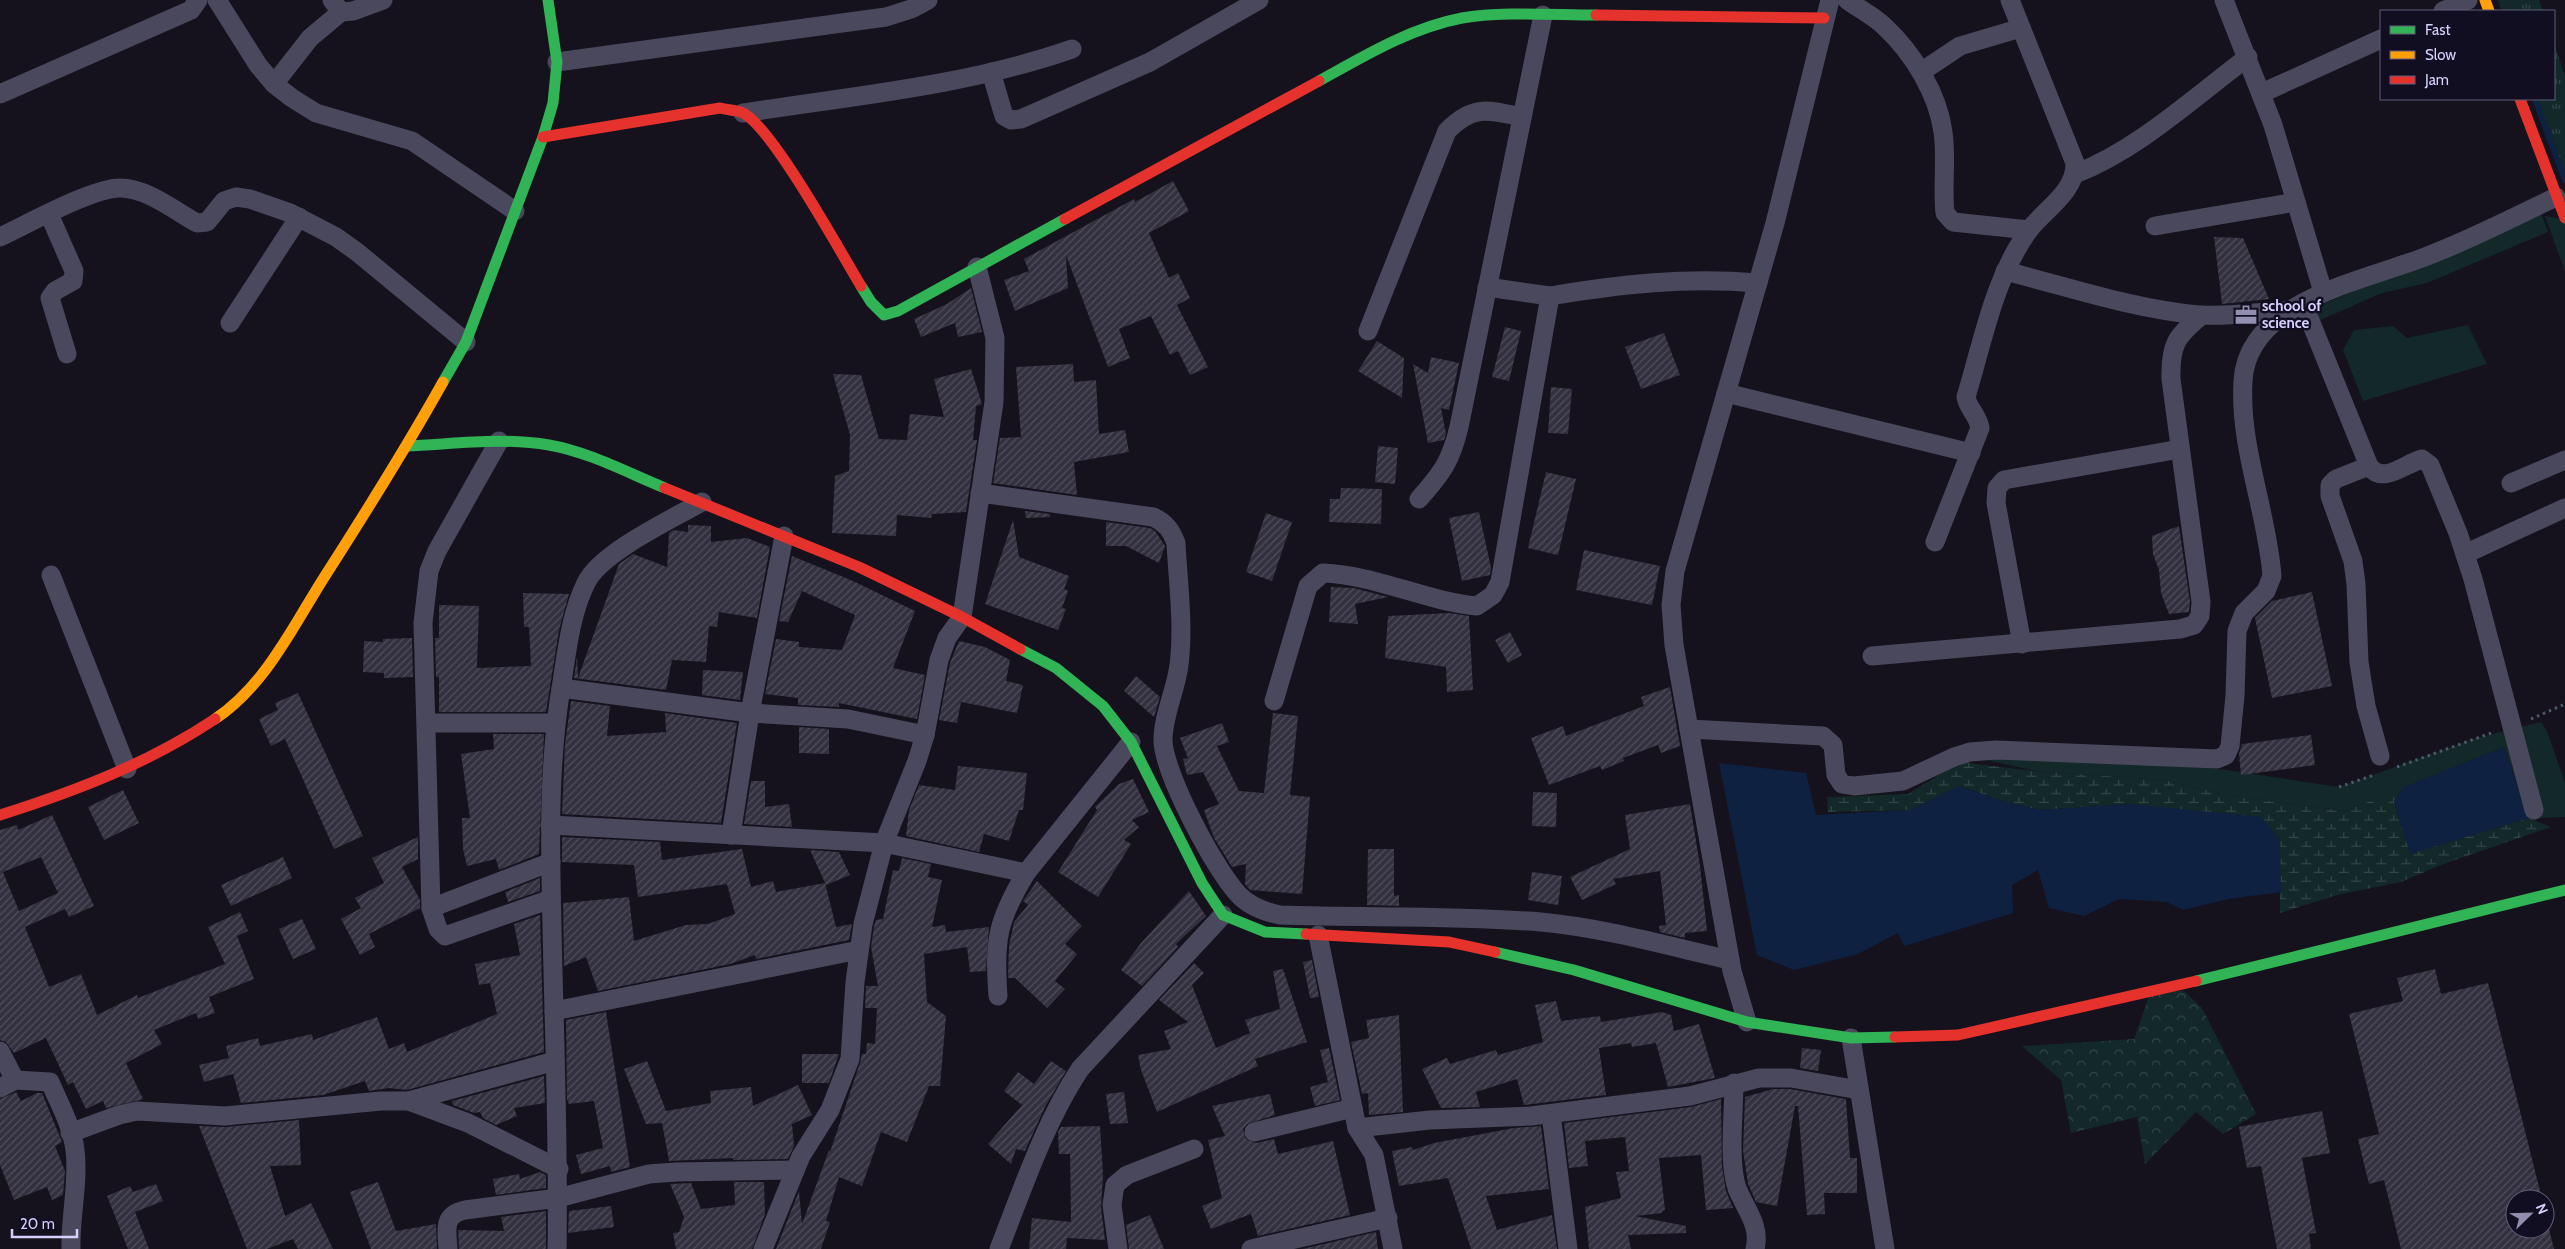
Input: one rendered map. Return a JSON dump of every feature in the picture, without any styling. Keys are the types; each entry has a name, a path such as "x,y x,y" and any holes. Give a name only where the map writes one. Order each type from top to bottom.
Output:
{"street":[{"path":"0,94 194,5 217,0 258,65 274,84 316,113 412,141 515,211"},
{"path":"274,84 336,6 353,11 383,0"},
{"path":"0,815 53,798 127,769 189,736 228,710 262,676 407,446 466,342 543,138 552,103 557,62 548,0"},
{"path":"557,62 886,17 912,9 928,0"},
{"path":"991,72 1004,116 1011,120 1021,118 1150,62 1259,0"},
{"path":"1747,1022 1730,960 1674,645 1671,605 1676,571 1775,223 1824,18 1830,0"},
{"path":"1847,0 1884,26 1904,47 1920,72 1937,107 1943,133 1944,213 1953,222 2030,230"},
{"path":"1935,542 1980,428 1978,417 1967,405 1966,397 2005,271 2030,230 2067,189 2075,174 2075,163 2010,0"},
{"path":"2224,0 2262,94 2324,292"},
{"path":"2445,10 2468,0"},
{"path":"742,112 758,127 779,152 871,302 884,315 898,310 1123,190 1378,48 1431,26 1496,8 1543,15 1824,18"},
{"path":"1419,499 1441,474 1452,454 1543,15"},
{"path":"1920,72 1960,46 2022,28"},
{"path":"2262,94 2380,39"},
{"path":"543,138 720,108 742,112 991,72 1041,60 1072,49"},
{"path":"2075,174 2096,166 2122,151 2248,57"},
{"path":"2520,100 2565,218"},
{"path":"1368,331 1448,131 1460,118 1475,111 1491,110 1522,117"},
{"path":"0,236 89,196 120,188 142,193 197,223 207,222 224,201 236,197 250,199 298,217 336,237 357,252 466,342"},
{"path":"1689,729 1823,736 1832,745 1836,775 1842,784 1854,786 1904,781 1954,757 1970,752 1996,750 2216,759 2226,755 2230,746 2235,696 2237,632 2244,613 2266,591 2272,576 2244,418 2243,381 2245,365 2250,351 2269,327 2297,306 2324,292 2422,258 2556,197"},
{"path":"2155,226 2296,202"},
{"path":"49,214 74,271 73,281 55,291 50,298 67,354"},
{"path":"230,323 298,217"},
{"path":"763,1249 795,1170 830,1110 850,1059 858,950 884,843 917,761 925,735 939,660 947,638 962,616 994,402 996,370 995,338 977,267"},
{"path":"2005,271 2121,302 2170,312 2202,315 2297,306"},
{"path":"1487,287 1550,296 1620,284 1712,279 1758,283"},
{"path":"1274,702 1308,586 1323,573 1345,574 1455,604 1477,606 1493,595 1500,582 1550,296"},
{"path":"2297,306 2374,474 2381,476 2422,459 2430,465 2465,554 2534,810"},
{"path":"1872,656 2180,629 2194,625 2200,616 2201,602 2171,379 2171,359 2174,344 2183,330 2202,315"},
{"path":"1726,393 1971,453"},
{"path":"407,446 499,441 551,445 586,456 859,567 962,616 1056,668 1103,706 1131,742 1202,883 1223,915 1265,932 1449,942 1574,970 1747,1022 1850,1038 1958,1035 2299,957 2565,890"},
{"path":"499,441 437,551 429,571 423,623 431,908 438,929 446,936 551,899"},
{"path":"2022,644 1996,503 1997,488 2004,480 2180,449"},
{"path":"2511,483 2565,460"},
{"path":"2369,466 2336,479 2330,485 2330,496 2353,561 2356,584 2359,662 2366,706 2385,766"},
{"path":"980,493 1153,517 1164,522 1172,531 1176,543 1181,641 1176,685 1165,724 1163,740 1165,755 1186,809 1227,880 1242,898 1258,909 1280,916 1428,917 1541,922 1580,927 1730,960"},
{"path":"557,1249 559,1169 550,825 555,723 575,615 586,582 609,557 702,502"},
{"path":"2465,554 2565,508"},
{"path":"731,835 750,713 784,536"},
{"path":"51,575 127,769"},
{"path":"561,688 750,713 848,720 925,735"},
{"path":"427,723 555,723"},
{"path":"998,996 996,940 1004,916 1026,873 1131,742"},
{"path":"550,825 884,843 1026,873"},
{"path":"431,908 551,862"},
{"path":"999,1249 1047,1130 1063,1095 1080,1069 1223,915"},
{"path":"1318,935 1357,1128 1374,1155 1393,1249"},
{"path":"554,1011 858,950"},
{"path":"1850,1038 1885,1249"},
{"path":"0,1051 8,1084 50,1082 70,1134 75,1149 76,1185 71,1222 71,1249"},
{"path":"70,1134 119,1115 137,1112 225,1116 381,1101 409,1101 555,1062"},
{"path":"1357,1128 1430,1120 1551,1114 1690,1096 1759,1078 1791,1078 1858,1090"},
{"path":"1734,1083 1733,1172 1737,1187 1758,1234 1755,1249"},
{"path":"409,1101 468,1123 559,1169"},
{"path":"1254,1132 1353,1108"},
{"path":"1551,1114 1568,1249"},
{"path":"1118,1249 1112,1205 1114,1185 1127,1175 1194,1149"},
{"path":"448,1249 448,1219 454,1213 558,1198 649,1174 684,1171 795,1170"},
{"path":"1251,1249 1388,1218"}],"path":[{"path":"2340,787 2385,766 2512,726 2565,704"}],"green space":[{"path":"2498,0 2539,0 2543,10 2502,10"},
{"path":"2555,46 2565,76 2565,180 2535,100 2555,100"},
{"path":"2541,213 2548,232 2427,283 2382,293 2309,325 2304,312"},
{"path":"2545,216 2564,219 2565,272"},
{"path":"2468,325 2487,364 2363,401 2343,350 2354,330 2393,326 2407,338"},
{"path":"2541,722 2547,731 2565,783 2565,817 2529,818 2504,747 2346,811 2231,796 2164,780 2035,771 1982,759 2115,759 2227,770 2339,787 2473,739"},
{"path":"1960,762 2035,771 2164,780 2231,796 2346,811 2404,787 2394,801 2410,853 2529,818 2551,827 2441,865 2401,882 2337,895 2280,913 2280,839 2131,804 2039,810 2002,801 1960,786 1911,810 1828,812 1827,797 1908,794"},
{"path":"2151,990 2184,991 2202,1008 2256,1114 2223,1134 2196,1112 2145,1164 2137,1117 2071,1133 2061,1080 2022,1046 2134,1039"}],"water":[{"path":"2504,747 2529,818 2410,854 2394,801 2404,787"},
{"path":"1719,763 1806,773 1816,815 1911,810 1959,786 2002,801 2039,810 2131,804 2261,817 2280,839 2281,892 2228,899 2183,910 2167,902 2119,899 2084,916 2049,908 2038,870 2012,885 2013,913 1904,946 1898,933 1858,954 1794,970 1757,955"}],"building":[{"path":"1173,181 1189,211 1149,233 1169,278 1178,273 1190,298 1177,305 1208,367 1190,375 1178,351 1170,355 1151,316 1119,329 1130,358 1108,367 1066,255 1068,288 1015,311 1004,280 1029,271 1024,259 1134,199 1135,202"},
{"path":"2214,237 2243,238 2269,299 2222,304"},
{"path":"971,288 982,332 958,337 955,323 921,337 914,319 947,304"},
{"path":"1505,327 1521,331 1509,381 1492,377"},
{"path":"1664,333 1680,375 1641,389 1625,347"},
{"path":"1377,341 1404,358 1402,398 1358,371"},
{"path":"1431,357 1459,363 1449,410 1441,408 1446,434 1444,440 1428,443 1413,364 1428,373"},
{"path":"1073,364 1074,382 1096,380 1099,434 1125,430 1129,452 1074,462 1077,495 993,483 1000,438 1021,437 1016,367"},
{"path":"971,369 982,404 976,406 973,440 977,440 966,512 932,514 931,518 897,515 896,536 832,533 835,476 849,471 850,435 833,374 861,375 879,439 907,440 910,414 944,417 934,379"},
{"path":"1551,387 1572,389 1568,434 1548,433"},
{"path":"1378,446 1398,448 1395,484 1375,482"},
{"path":"1546,472 1576,479 1558,555 1528,548"},
{"path":"1341,488 1382,489 1381,524 1329,522 1330,499 1340,499"},
{"path":"1025,511 1050,514 1050,517 1026,518"},
{"path":"1479,512 1491,568 1490,575 1462,581 1449,518"},
{"path":"1266,513 1292,522 1272,581 1246,572"},
{"path":"1013,520 1019,557 1069,576 1064,589 1068,591 1062,608 1066,609 1058,630 985,604"},
{"path":"1106,522 1150,528 1155,531 1165,546 1159,563 1126,546 1106,546"},
{"path":"688,525 711,526 711,542 747,538 770,547 757,618 719,612 717,627 709,626 706,662 672,660 666,690 574,678 577,657 578,678 619,564 633,554 667,567 669,533 673,530 688,532"},
{"path":"2179,526 2190,602 2189,612 2169,614 2161,593 2159,570 2153,554 2152,536"},
{"path":"1584,550 1660,566 1652,605 1576,590"},
{"path":"792,556 853,581 915,611 893,668 925,675 917,719 839,703 839,707 798,705 798,698 765,694 776,639 799,642 799,647 842,650 855,615 802,591 788,622 779,621"},
{"path":"1331,587 1354,588 1388,597 1355,604 1358,624 1329,622"},
{"path":"2312,592 2332,686 2272,698 2255,618 2272,601"},
{"path":"523,593 569,594 559,630 546,712 439,712 439,677 436,677 435,638 439,638 439,605 479,606 477,668 531,666 529,627 524,627"},
{"path":"1450,613 1469,616 1473,690 1447,692 1446,667 1385,658 1388,616"},
{"path":"1510,632 1522,655 1508,663 1495,640"},
{"path":"412,638 413,677 384,678 384,673 363,672 364,641 383,642 383,639"},
{"path":"959,641 985,647 1010,660 1006,681 1023,685 1017,713 961,702 957,723 939,720 950,663"},
{"path":"703,670 743,672 740,700 702,695"},
{"path":"1136,676 1160,697 1154,717 1124,691"},
{"path":"1670,687 1680,746 1661,753 1658,745 1623,758 1624,761 1602,770 1600,766 1549,785 1531,738 1563,726 1566,736 1644,706 1641,697"},
{"path":"298,693 363,836 334,849 285,739 271,746 259,719 278,710 275,703"},
{"path":"571,701 610,706 607,736 666,732 665,713 737,723 721,823 562,814 565,744"},
{"path":"1273,713 1298,716 1290,795 1310,797 1302,894 1250,890 1245,884 1246,864 1232,867 1214,838 1204,810 1219,804 1203,772 1187,775 1183,759 1188,758 1180,738 1222,723 1229,742 1217,746 1239,791 1264,793"},
{"path":"799,727 829,729 829,754 799,753"},
{"path":"493,734 544,734 539,854 499,870 496,859 467,866 463,849 462,818 470,818 461,754 494,749"},
{"path":"2311,735 2315,765 2241,775 2239,754 2242,744"},
{"path":"958,766 1027,773 1023,810 1019,810 1009,841 984,834 979,852 906,836 909,810 919,785 955,790"},
{"path":"1133,779 1149,812 1132,820 1139,827 1124,840 1131,844 1098,897 1058,872 1097,810 1095,807 1119,784"},
{"path":"751,781 765,781 765,807 789,804 792,827 744,824"},
{"path":"123,790 139,823 104,840 88,807"},
{"path":"1533,792 1557,793 1556,827 1532,826"},
{"path":"1690,804 1700,866 1707,931 1685,933 1685,938 1660,932 1659,926 1666,925 1660,871 1613,879 1616,884 1582,900 1570,877 1630,849 1625,815"},
{"path":"52,815 94,906 69,917 65,909 25,927 49,987 81,974 97,1015 137,995 138,998 225,964 208,927 240,912 248,931 237,936 254,979 209,997 215,1013 198,1019 196,1013 154,1030 162,1044 126,1063 143,1099 106,1108 103,1101 86,1109 73,1082 68,1085 46,1038 14,1053 6,1042 0,1040 0,830 17,825 18,830","holes":["41,857 58,893 19,911 3,872"]},
{"path":"418,837 418,859 402,867 420,900 420,908 369,934 375,947 360,955 341,919 361,908 355,898 384,883 372,858"},
{"path":"562,837 660,842 662,860 742,849 751,887 773,881 776,892 825,883 836,927 852,924 849,940 756,959 755,955 730,964 598,991 586,957 564,966 563,903 629,897 634,941 686,925 708,924 735,914 727,884 638,897 634,865 562,862"},
{"path":"1368,849 1394,849 1394,896 1399,895 1399,906 1367,905"},
{"path":"810,850 839,852 850,875 826,885"},
{"path":"283,857 292,878 231,906 221,885"},
{"path":"902,858 931,864 928,877 942,880 932,927 945,925 946,932 989,927 986,971 970,972 967,947 924,954 927,1002 946,1016 940,1086 929,1086 907,1142 881,1132 862,1186 839,1177 826,1221 830,1222 821,1249 776,1249 799,1191 802,1224 829,1150 830,1152 862,1054 866,1054 867,1043 875,1044 877,1008 865,1008 866,986 878,986 871,947 874,926 876,920 883,919 893,870 899,871"},
{"path":"1532,872 1562,876 1558,905 1528,900"},
{"path":"540,878 540,891 508,902 505,892"},
{"path":"1037,881 1082,926 1065,944 1077,954 1055,981 1065,989 1047,1008 1015,978 1008,978 1009,946 1014,922 1028,905 1023,901"},
{"path":"1189,891 1206,916 1176,944 1178,947 1142,986 1121,970 1141,943"},
{"path":"540,915 544,1052 407,1090 389,1088 369,1091 365,1081 323,1095 241,1103 233,1074 204,1082 199,1065 229,1058 226,1046 258,1038 260,1046 312,1034 313,1040 377,1017 389,1049 404,1043 407,1052 497,1014 490,983 479,985 475,964 520,955 514,924"},
{"path":"302,919 316,949 293,959 279,929"},
{"path":"1312,960 1319,997 1310,998 1303,962"},
{"path":"1194,963 1204,973 1192,985 1216,1048 1250,1033 1245,1020 1280,1009 1273,971 1283,969 1307,1042 1255,1059 1258,1066 1157,1112 1141,1070 1138,1055 1171,1049 1164,1031 1188,1022 1159,1000"},
{"path":"2435,969 2441,994 2488,983 2540,1189 2505,1189 2505,1239 2552,1239 2554,1249 2401,1249 2384,1180 2369,1184 2358,1139 2379,1134 2349,1014 2403,1001 2397,978"},
{"path":"1556,1001 1561,1021 1600,1016 1601,1022 1662,1012 1671,1015 1674,1031 1699,1024 1715,1078 1668,1087 1656,1043 1632,1047 1631,1043 1599,1048 1606,1095 1524,1105 1517,1079 1476,1092 1480,1107 1441,1108 1422,1069 1447,1058 1450,1064 1496,1050 1498,1055 1543,1042 1535,1005"},
{"path":"606,1012 630,1167 611,1172 610,1166 581,1174 576,1155 603,1148 594,1101 569,1104 567,1099 566,1020"},
{"path":"1399,1015 1403,1112 1369,1115 1368,1093 1362,1094 1351,1042 1369,1038 1366,1020"},
{"path":"1329,1048 1340,1100 1315,1106 1310,1087 1328,1082 1320,1050"},
{"path":"1802,1048 1821,1050 1818,1071 1800,1068"},
{"path":"802,1054 839,1054 829,1083 802,1083"},
{"path":"647,1061 666,1111 711,1103 710,1091 751,1087 753,1106 798,1085 812,1115 792,1124 794,1146 788,1159 733,1160 733,1158 669,1161 662,1123 646,1124 624,1069"},
{"path":"1051,1061 1066,1071 1045,1107 1025,1151 1016,1149 1011,1164 988,1144 1022,1105 1004,1091 1018,1072 1034,1084"},
{"path":"544,1076 545,1103 514,1108 517,1116 496,1125 483,1118 480,1112 474,1113 453,1105 452,1101"},
{"path":"1773,1089 1790,1089 1846,1099 1850,1158 1857,1158 1857,1193 1824,1193 1825,1214 1807,1215 1798,1106 1795,1106 1777,1206 1756,1202 1748,1184 1743,1150 1745,1097"},
{"path":"16,1092 21,1101 37,1093 42,1093 62,1142 55,1146 65,1171 63,1195 52,1200 47,1187 14,1200 0,1165 0,1099"},
{"path":"1124,1092 1128,1123 1110,1124 1106,1094"},
{"path":"1270,1094 1275,1115 1247,1124 1243,1129 1246,1139 1256,1143 1274,1139 1278,1154 1333,1141 1350,1215 1258,1236 1251,1214 1211,1229 1202,1206 1222,1198 1208,1140 1225,1136 1212,1106"},
{"path":"1721,1099 1722,1166 1726,1191 1733,1208 1706,1210 1701,1155 1659,1158 1665,1210 1662,1213 1635,1216 1686,1226 1686,1233 1628,1235 1631,1249 1589,1249 1585,1207 1621,1198 1616,1172 1629,1171 1625,1137 1585,1141 1588,1166 1569,1168 1564,1123 1691,1107"},
{"path":"2322,1111 2330,1153 2302,1158 2316,1233 2309,1234 2311,1249 2277,1249 2261,1166 2247,1168 2239,1127"},
{"path":"299,1120 301,1165 270,1166 285,1216 311,1203 333,1249 298,1249 293,1239 267,1249 247,1249 199,1126 226,1127"},
{"path":"1100,1126 1103,1175 1101,1207 1105,1240 1067,1238 1066,1249 1029,1249 1032,1218 1071,1222 1070,1154 1059,1154 1058,1132 1061,1127"},
{"path":"1541,1126 1549,1189 1486,1196 1497,1230 1552,1215 1557,1249 1471,1249 1448,1178 1399,1186 1392,1151 1412,1147 1413,1150 1434,1143 1514,1128"},
{"path":"540,1172 546,1175 546,1188 496,1195 493,1179 519,1174 520,1179"},
{"path":"378,1182 396,1231 436,1224 437,1249 371,1249 350,1192"},
{"path":"734,1182 764,1182 765,1214 752,1249 676,1249 673,1233 679,1232 684,1217 670,1184 691,1183 701,1209 735,1205"},
{"path":"156,1184 163,1201 135,1212 149,1249 128,1249 107,1196 130,1186 133,1192"},
{"path":"611,1206 614,1227 568,1233 569,1211"},
{"path":"546,1211 546,1249 459,1249 458,1230 504,1231 501,1217"},
{"path":"1150,1215 1164,1249 1129,1249 1126,1225"},
{"path":"1376,1232 1378,1249 1302,1249"}],"waterway":[{"path":"2535,100 2565,180"}],"traffic: fast":[{"path":"443,382 466,342 543,137 553,103 557,62 548,0"},
{"path":"1319,81 1406,36 1462,18 1528,14 1596,15"},
{"path":"861,286 871,302 884,315 898,311 1065,219"},
{"path":"407,446 496,441 549,445 594,458 665,488"},
{"path":"1020,649 1056,668 1103,706 1131,742 1202,883 1223,915 1265,932 1306,934"},
{"path":"2196,981 2565,890"},
{"path":"1495,952 1574,970 1747,1022 1851,1038 1895,1037"}],"traffic: slow":[{"path":"2485,0 2489,10"},
{"path":"215,719 249,689 277,654 386,480 443,382"}],"traffic: jam":[{"path":"1596,15 1824,18"},
{"path":"1065,219 1319,81"},
{"path":"2520,100 2565,218"},
{"path":"543,137 720,108 743,113 756,123 788,165 823,220 861,286"},
{"path":"665,488 859,567 962,617 1020,649"},
{"path":"0,815 84,786 138,762 190,735 215,719"},
{"path":"1306,934 1449,942 1495,952"},
{"path":"1895,1037 1958,1035 2196,981"}],"place":[{"name":"school of science","path":"2246,315"}]}
